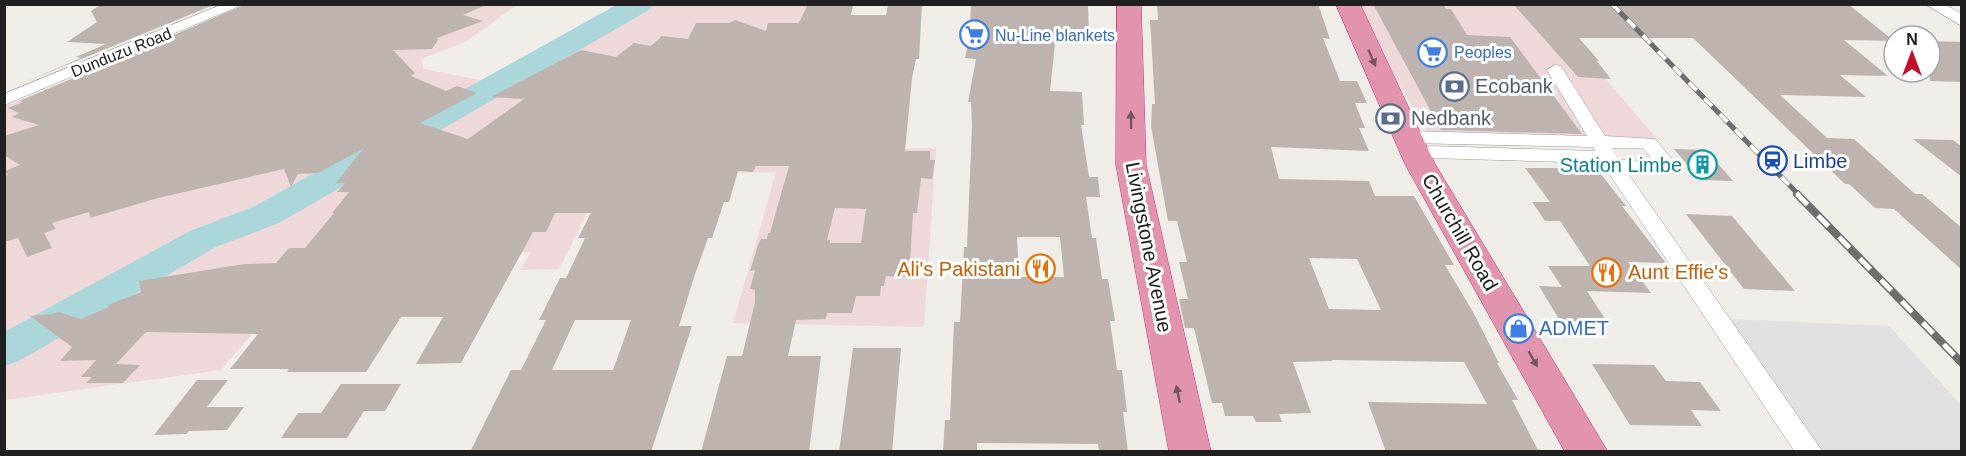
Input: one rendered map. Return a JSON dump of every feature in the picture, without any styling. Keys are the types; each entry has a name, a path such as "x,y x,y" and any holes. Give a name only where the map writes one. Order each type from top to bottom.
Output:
{"highway":[{"name":"Livingstone Avenue","path":"1129,4 1131,165 1190,452"},
{"name":"Churchill Road","path":"1348,4 1411,145 1587,452"}],"street":[{"name":"Dunduzu Road","path":"9,96 237,4"},
{"path":"1932,4 1962,21"},
{"path":"1555,70 1576,99 1606,155 1810,452"},
{"path":"1411,145 1515,147 1606,155"}],"shaded area":[{"path":"254,5 517,5 465,42 421,59 424,69 490,82 635,5 830,5 794,151 936,148 924,327 733,323 776,172 607,174 559,269 520,270 531,252 328,254 295,284 221,370 5,400 4,106"},
{"path":"1353,5 1542,5 1658,140 1429,135"},
{"path":"1726,319 1889,326 1961,405 1961,451 1821,451"}],"building":[{"path":"102,4 216,4 25,82 81,58 76,57 106,44 67,42 97,22 91,11"},
{"path":"246,4 488,4 463,15 483,21 437,38 432,49 393,50 415,73 411,76 446,91 457,86 477,93 420,123 468,139 524,99 491,97 581,50 616,57 634,43 651,46 662,36 688,39 696,23 729,23 735,20 766,31 768,23 799,23 807,6 853,6 851,15 886,15 888,5 922,4 919,59 916,59 912,78 905,151 930,151 930,160 935,160 932,179 921,178 917,213 913,213 909,277 886,276 884,286 881,286 880,296 856,296 852,313 827,313 826,319 796,320 788,356 821,356 809,452 701,452 727,356 742,356 755,302 755,290 750,289 755,270 750,271 761,239 767,239 770,233 789,166 756,166 753,172 738,171 729,202 724,202 712,238 708,238 679,326 692,326 651,452 470,452 511,370 521,370 546,320 539,320 560,278 566,278 585,238 578,238 591,213 555,213 546,232 533,232 461,363 416,364 443,317 401,317 366,372 230,369 258,334 146,332 116,364 140,365 123,383 86,383 92,377 81,377 96,360 60,361 72,347 30,316 58,312 81,319 141,292 139,281 244,264 276,263 289,248 305,248 334,213 332,213 349,192 337,192 345,183 336,183 363,149 318,173 298,174 291,187 284,169 158,198 90,218 89,212 52,223 56,229 44,233 52,248 27,257 18,238 4,242 4,177 8,175 5,171 20,165 4,155 4,136 39,125 12,117 19,113 8,108 23,102 20,101","holes":["835,208 866,209 861,243 830,243 830,240 827,240","575,320 631,320 613,370 552,370"]},
{"path":"1088,4 1089,43 1055,43 1050,91 1082,92 1084,125 1081,125 1089,177 1098,177 1100,197 1086,197 1092,238 1096,238 1102,279 1108,279 1115,321 1110,321 1117,370 1122,370 1127,412 1123,412 1128,452 1099,452 1098,444 977,443 977,452 943,452 945,420 950,420 954,322 960,322 964,247 967,247 972,125 971,102 968,102 976,59 965,58 969,40 971,5","holes":["1017,237 1060,237 1064,277 1019,277"]},
{"path":"1157,4 1318,4 1330,39 1323,38 1340,81 1357,81 1367,103 1355,103 1365,128 1359,128 1369,151 1271,147 1279,179 1369,181 1375,196 1414,196 1454,265 1445,265 1473,312 1499,363 1497,363 1518,400 1512,400 1539,452 1386,452 1368,402 1487,404 1464,362 1332,360 1293,362 1311,413 1279,414 1282,422 1256,422 1253,416 1225,416 1222,403 1212,403 1194,328 1185,328 1179,299 1188,299 1179,262 1187,262 1177,221 1168,221 1151,126 1152,104 1155,104 1150,20 1158,20","holes":["1309,258 1357,259 1381,310 1329,309"]},
{"path":"1373,4 1443,4 1446,9 1451,9 1467,35 1510,37 1582,134 1441,130"},
{"path":"1513,4 1848,4 1882,31 1882,41 1844,40 1882,71 1882,76 1840,75 1866,97 1780,95 1827,138 1854,139 1915,194 1922,194 1962,228 1962,270 1894,209 1875,208 1849,184 1845,184 1693,38 1579,38 1611,79 1578,77"},
{"path":"1942,41 1962,42 1962,82 1942,81"},
{"path":"1913,139 1953,140 1962,147 1962,177"},
{"name":"Station Limbe","path":"1674,149 1706,150 1733,181 1700,180"},
{"path":"1525,168 1596,168 1666,263 1628,262 1651,293 1587,291 1607,322 1560,321 1539,286 1562,287 1548,266 1590,266 1560,221 1545,221 1532,202 1550,202"},
{"path":"1686,214 1732,216 1795,291 1744,289"},
{"path":"853,348 901,348 892,452 839,452"},
{"path":"1592,364 1654,365 1666,381 1700,382 1721,411 1691,410 1702,426 1630,425"},
{"path":"197,380 228,380 207,407 244,407 227,430 154,435"},
{"path":"341,384 401,384 385,411 364,411 347,438 281,438 298,413 321,413"}],"waterway":[{"path":"4,351 203,239 266,215 639,4"}],"railway":[{"path":"1612,4 1799,195"},
{"path":"1797,194 1962,363"}],"place":[{"name":"Nu-Line blankets","path":"974,35"},
{"name":"Peoples","path":"1433,52"},
{"name":"Ecobank","path":"1454,86"},
{"name":"Nedbank","path":"1390,118"},
{"name":"Limbe","path":"1772,161"},
{"name":"Station Limbe","path":"1703,165"},
{"name":"Ali's Pakistani","path":"1041,269"},
{"name":"Aunt Effie's","path":"1607,272"},
{"name":"ADMET","path":"1518,328"}]}
